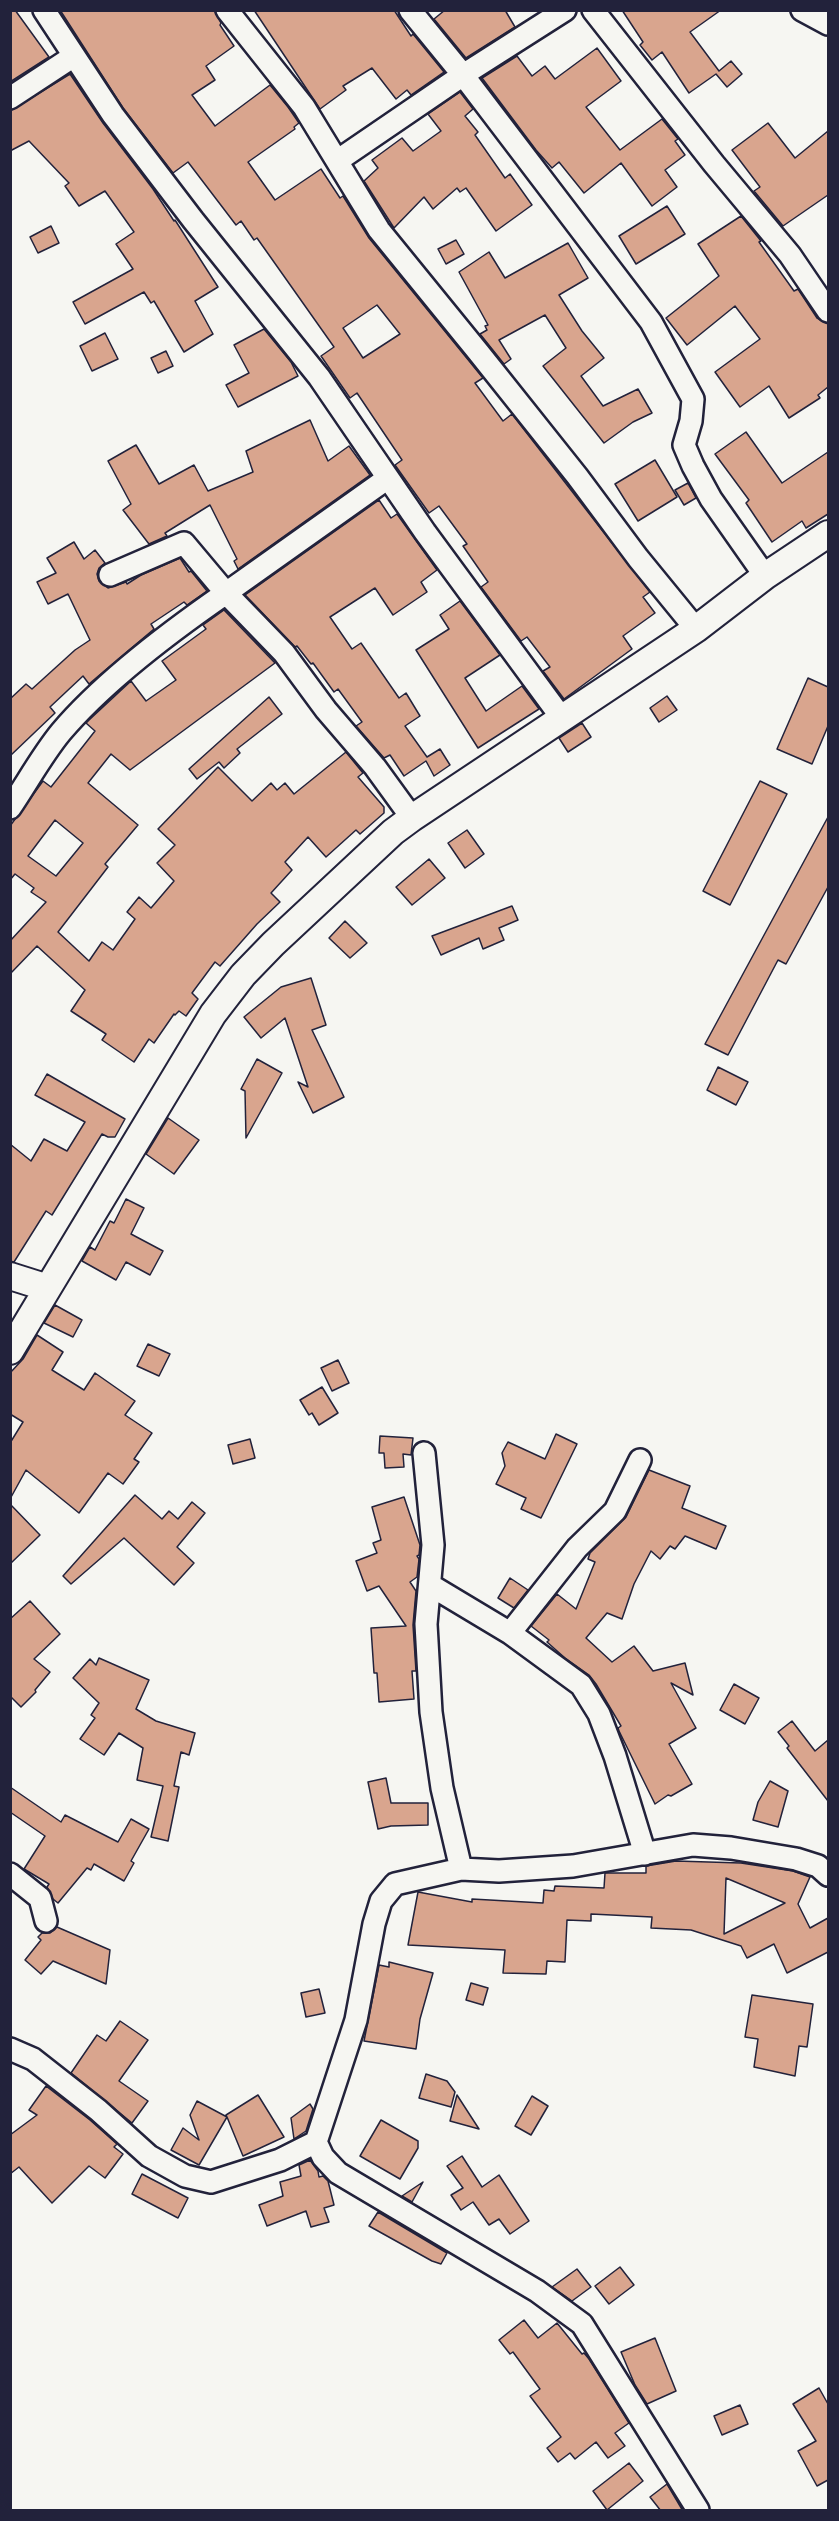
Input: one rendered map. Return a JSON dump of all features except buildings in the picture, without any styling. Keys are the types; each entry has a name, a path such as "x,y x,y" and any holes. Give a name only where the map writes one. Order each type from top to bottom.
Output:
{"street":[{"path":"44,10 113,115 193,220 319,377 388,478 561,717"},
{"path":"227,10 304,107 379,230 493,370 584,485 638,558 696,629"},
{"path":"410,10 464,75 651,322 693,399 691,421 684,445 693,466 711,500 765,576"},
{"path":"337,161 565,10"},
{"path":"593,10 714,164 790,255 828,311"},
{"path":"802,10 828,24"},
{"path":"10,98 74,56"},
{"path":"10,808 62,731 101,691 186,621 388,478"},
{"path":"10,1351 213,1014 243,975 273,944 393,832 561,717 696,629 765,576 828,534"},
{"path":"110,575 184,543 226,593 284,653 327,710 375,767 412,818"},
{"path":"10,1276 48,1288"},
{"path":"424,1453 433,1545 426,1624 431,1712 442,1788 461,1869"},
{"path":"510,1633 577,1548 615,1511 640,1460"},
{"path":"430,1585 510,1633 581,1685 599,1714 633,1809 645,1854"},
{"path":"698,2511 582,2324 537,2291 338,2173 323,2157 316,2142 356,2020 374,1924 381,1901 395,1884 461,1869 499,1871 573,1866 693,1845 731,1848 796,1859 825,1867"},
{"path":"10,1874 40,1898 46,1921"},
{"path":"10,2049 33,2059 98,2110 148,2156 185,2176 211,2182 280,2160 316,2142"}]}
